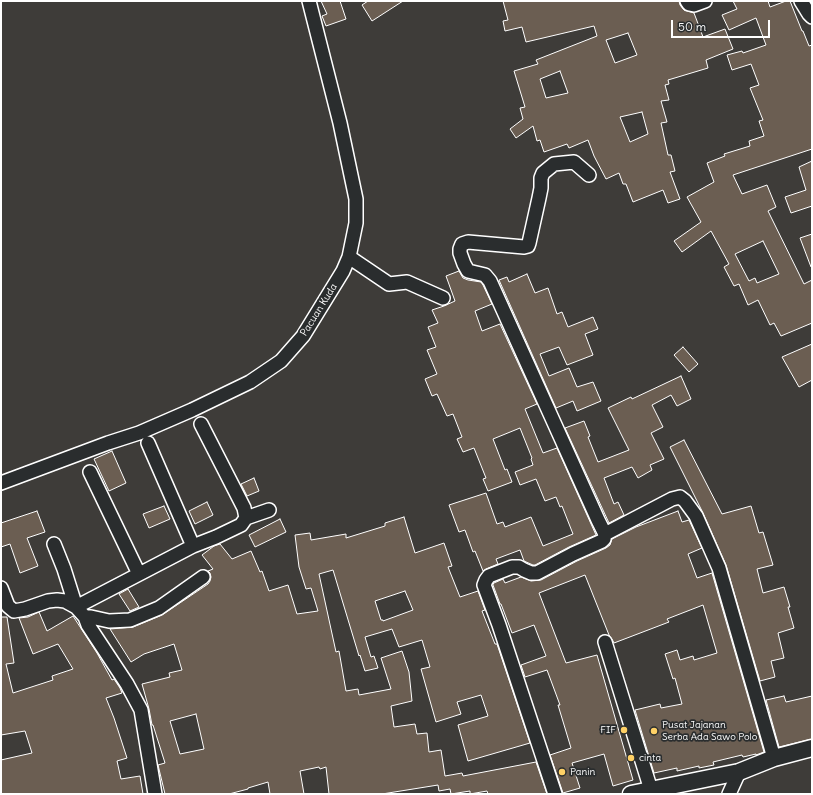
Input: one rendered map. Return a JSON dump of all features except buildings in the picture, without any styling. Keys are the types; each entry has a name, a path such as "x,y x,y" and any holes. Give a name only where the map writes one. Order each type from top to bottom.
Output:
{"main road":[{"path":"631,794 739,772 774,758 812,748"}],"street":[{"name":"Pacuan Kuda","path":"1,483 139,433 192,410 250,382 281,361 303,336 343,271 349,257 356,223 356,199 340,123 309,1"},
{"path":"687,1 689,4 694,5 705,1"},
{"path":"801,1 809,14 812,16"},
{"path":"555,794 499,625 484,585 489,576 512,567 519,567 531,573 537,573 602,541 605,534 490,281 485,275 468,271 460,253 462,244 468,242 524,247 528,246 543,174 554,164 574,162 589,175"},
{"path":"349,257 389,284 407,282 443,298"},
{"path":"201,424 244,508 246,518"},
{"path":"148,444 193,546"},
{"path":"90,472 139,574"},
{"path":"605,534 672,499 680,497 685,501 696,516 719,568 774,758"},
{"path":"76,607 193,546 241,525 246,518 269,510"},
{"path":"54,544 76,607"},
{"path":"85,617 109,621 130,620 159,608 202,577"},
{"path":"1,588 8,606 6,609 14,611 48,601 57,600 65,601 76,607 85,617 88,625 128,684 141,710 155,794"},
{"path":"605,642 651,790"},
{"path":"730,794 739,772"}],"place":[{"name":"FIF","path":"624,730"},
{"name":"Pusat Jajanan Serba Ada Sawo Polo","path":"654,731"},
{"name":"cinta","path":"631,758"},
{"name":"Panin","path":"562,772"}]}
